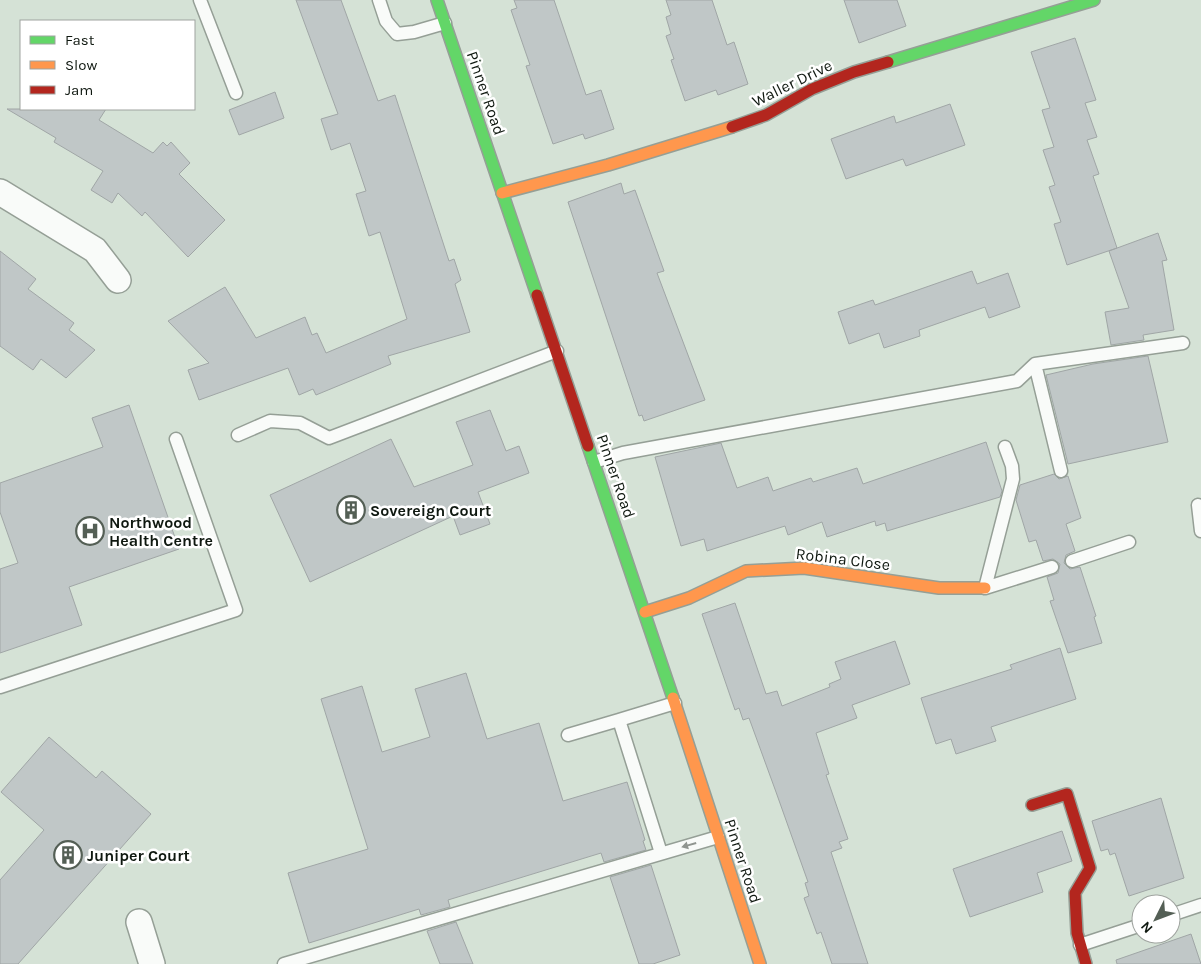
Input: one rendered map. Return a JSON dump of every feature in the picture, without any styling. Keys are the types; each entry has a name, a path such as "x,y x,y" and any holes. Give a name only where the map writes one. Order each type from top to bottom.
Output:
{"street":[{"name":"Pinner Road","path":"438,0 645,612 760,964"},
{"name":"Waller Drive","path":"502,193 608,165 732,127 766,115 812,89 854,72 1094,0"},
{"path":"0,192 95,250 118,280"},
{"name":"Robina Close","path":"645,612 689,598 746,571 804,568 939,588 985,588"},
{"path":"1032,806 1067,794 1090,868 1075,893 1077,933 1086,964"},
{"path":"140,922 152,964"}],"lane":[{"path":"200,0 236,93"},
{"path":"379,0 386,21 397,34 414,32 445,22"},
{"path":"594,462 623,453 1017,381 1034,364 1183,343"},
{"path":"238,435 270,421 300,423 329,438 557,351"},
{"path":"1034,364 1061,470"},
{"path":"0,687 236,610 176,439"},
{"path":"985,588 1013,479 1012,466 1005,447"},
{"path":"1198,505 1201,531"},
{"path":"1072,561 1129,542"},
{"path":"985,588 1052,567"},
{"path":"568,736 675,703"},
{"path":"619,720 661,853"},
{"path":"284,964 718,837"},
{"path":"1181,912 1201,905"},
{"path":"1080,945 1131,928"}],"building":[{"path":"296,0 341,0 378,101 395,95 449,261 454,259 461,280 455,284 470,332 388,356 391,364 316,395 313,389 299,395 288,368 199,400 188,370 209,363 168,321 225,287 256,338 305,317 312,335 317,333 326,353 407,319 380,232 369,236 356,194 366,191 350,143 331,150 321,119 338,114"},
{"path":"514,0 554,0 586,95 601,90 614,129 585,139 583,134 553,144 526,66 530,65 511,10 517,8"},
{"path":"666,0 712,0 727,45 734,42 748,84 718,95 716,90 685,101 671,60 674,59 666,36 671,34 666,17 671,15"},
{"path":"844,0 897,0 906,26 859,43"},
{"path":"1075,38 1096,100 1085,103 1097,137 1087,140 1099,174 1093,176 1117,248 1067,265 1054,224 1061,222 1049,187 1055,185 1043,150 1054,147 1042,110 1050,108 1031,52"},
{"path":"275,92 284,118 239,135 229,110"},
{"path":"950,104 965,145 906,166 903,159 846,179 831,139 894,116 896,123"},
{"path":"7,109 105,110 99,120 153,153 163,142 167,146 171,142 190,163 179,174 225,220 188,257 145,212 142,216 118,193 112,203 91,190 103,171 54,142 56,138"},
{"path":"621,183 624,194 635,190 664,271 657,273 705,400 644,421 642,415 639,416 568,202"},
{"path":"1158,233 1167,260 1162,261 1174,330 1143,335 1144,340 1111,345 1105,312 1129,308 1109,251"},
{"path":"0,251 36,279 28,289 74,323 69,330 95,350 66,378 41,359 33,370 0,346"},
{"path":"972,271 977,284 1008,273 1020,307 989,318 985,307 919,330 920,336 884,348 879,333 849,344 838,312 873,300 875,305"},
{"path":"1148,356 1168,442 1068,464 1046,375 1093,364"},
{"name":"Northwood Health Centre","path":"129,405 179,549 69,587 82,625 0,653 0,569 18,563 0,512 0,483 103,447 92,418"},
{"name":"Sovereign Court","path":"490,410 506,451 519,446 529,473 478,492 490,524 460,535 453,516 310,582 270,495 391,439 414,487 473,465 456,422"},
{"path":"986,442 1002,491 1000,497 887,531 885,523 876,526 875,521 827,537 822,522 788,535 785,526 707,551 704,539 681,546 655,457 721,443 737,488 768,477 773,491 811,478 813,482 857,468 863,484"},
{"path":"1054,474 1059,479 1068,476 1081,518 1066,524 1075,551 1066,555 1064,563 1070,569 1080,567 1096,616 1094,617 1102,643 1068,653 1050,601 1054,600 1047,577 1058,573 1060,564 1053,559 1043,561 1036,540 1029,542 1016,500 1020,485"},
{"path":"735,603 766,694 777,691 782,706 830,687 829,684 841,679 835,662 895,641 910,684 852,705 857,718 816,733 829,774 826,775 848,839 839,842 842,848 831,852 868,964 832,964 821,932 817,934 804,898 809,896 805,883 808,882 776,792 749,718 743,720 739,708 735,710 702,614"},
{"path":"1060,648 1076,699 991,727 996,741 956,754 951,739 936,744 921,698 1012,669 1010,665"},
{"path":"466,673 487,739 539,723 563,801 627,782 645,840 643,841 646,850 604,862 601,853 448,900 450,907 421,915 419,909 309,943 288,873 368,849 321,699 362,686 382,752 430,737 415,689"},
{"name":"Juniper Court","path":"49,737 96,778 102,771 151,814 18,964 0,964 0,880 44,830 1,792"},
{"path":"1161,798 1184,878 1129,896 1115,853 1110,855 1108,849 1101,851 1092,821"},
{"path":"1062,831 1072,861 1037,873 1043,892 970,917 953,869"},
{"path":"651,865 680,955 653,964 639,964 610,877"},
{"path":"456,922 473,964 440,964 427,931"},
{"path":"1191,934 1201,964 1117,964 1116,960 1162,944 1181,944 1181,937"}],"traffic: fast":[{"path":"437,0 537,295"},
{"path":"888,62 1094,0"},
{"path":"588,446 673,698"}],"traffic: slow":[{"path":"502,193 608,165 732,127"},
{"path":"645,612 689,598 746,571 804,568 939,588 985,588"},
{"path":"673,698 760,964"}],"traffic: jam":[{"path":"732,127 766,115 812,89 854,72 888,62"},
{"path":"537,295 588,446"},
{"path":"1032,805 1067,794 1090,868 1075,893 1077,933 1086,964"}],"place":[{"name":"Sovereign Court","path":"351,510"},
{"name":"Northwood Health Centre","path":"90,531"},
{"name":"Juniper Court","path":"68,855"}]}
